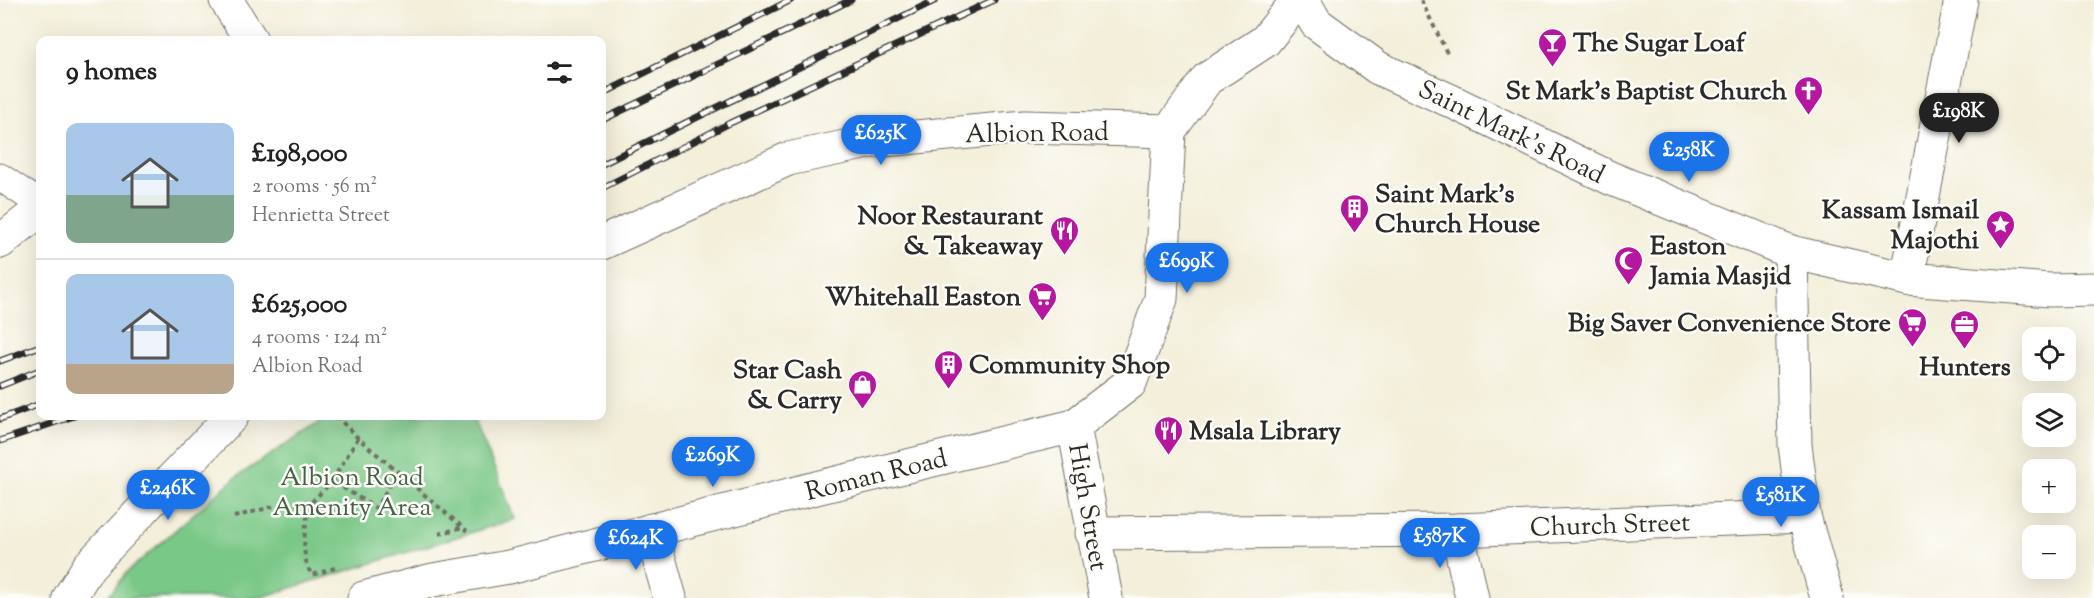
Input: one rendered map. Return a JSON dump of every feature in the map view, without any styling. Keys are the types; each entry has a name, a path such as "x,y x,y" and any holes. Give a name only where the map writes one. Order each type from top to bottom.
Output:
{"street":[{"path":"226,0 248,36"},
{"path":"1169,131 1207,79 1265,41 1298,0"},
{"name":"Saint Mark's Road","path":"1303,0 1316,23 1378,68 1610,178 1791,252 1907,279 2050,290 2094,289"},
{"path":"1907,279 1960,0"},
{"name":"Albion Road","path":"606,241 788,159 873,141 1025,128 1169,131"},
{"name":"High Street","path":"1106,598 1092,533 1074,426 1130,383 1161,299 1169,131"},
{"path":"0,242 36,213"},
{"path":"1791,252 1795,445 1804,516 1827,598"},
{"path":"69,598 89,566 228,420"},
{"name":"Roman Road","path":"364,598 433,580 509,567 1074,426"},
{"name":"Church Street","path":"1092,533 1458,530 1804,516"},
{"path":"651,530 670,598"},
{"path":"1458,530 1472,598"}],"lane":[{"path":"0,177 36,201"}],"path":[{"path":"340,420 509,567"},
{"path":"345,565 312,576 306,565 304,541 308,506 332,482 358,438"},
{"path":"332,482 376,508 398,471"},
{"path":"234,517 275,506 308,506"},
{"path":"430,537 463,527"}],"green space":[{"name":"Albion Road Amenity Area","path":"323,420 475,420 515,519 259,598 107,598 125,574 235,478"}],"railway":[{"path":"606,92 791,0"},
{"path":"606,118 851,0"},
{"path":"606,162 936,0"},
{"path":"606,186 730,123 994,0"},
{"path":"0,361 36,348"},
{"path":"0,386 36,372"},
{"path":"0,419 36,406"},
{"path":"0,441 62,420"}],"place":[{"name":"The Sugar Loaf","path":"1552,68"},
{"name":"St Mark's Baptist Church","path":"1808,116"},
{"name":"Saint Mark's Church House","path":"1354,234"},
{"name":"Kassam Ismail Majothi","path":"2000,250"},
{"name":"Noor Restaurant & Takeaway","path":"1064,256"},
{"name":"Easton Jamia Masjid","path":"1629,286"},
{"name":"Whitehall Easton","path":"1042,322"},
{"name":"Big Saver Convenience Store","path":"1912,348"},
{"name":"Hunters","path":"1965,350"},
{"name":"Community Shop","path":"948,390"},
{"name":"Star Cash & Carry","path":"863,410"},
{"name":"Msala Library","path":"1168,456"}]}
